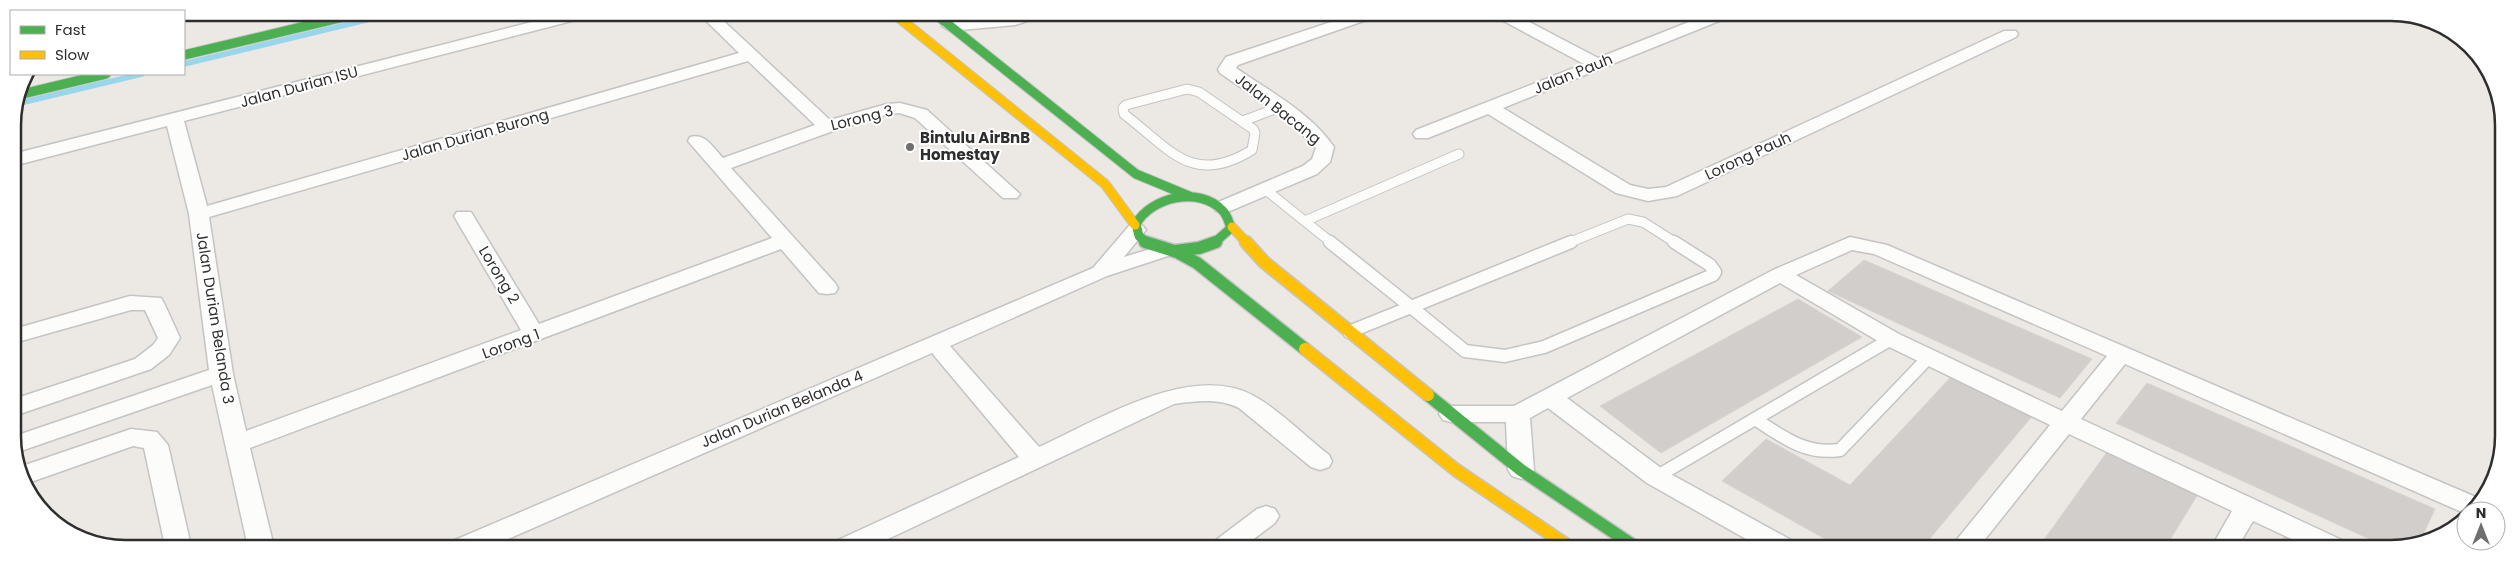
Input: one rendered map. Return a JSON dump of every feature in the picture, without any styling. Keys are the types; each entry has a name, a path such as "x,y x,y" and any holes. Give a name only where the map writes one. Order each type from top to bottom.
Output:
{"street":[{"path":"185,55 326,21"},
{"name":"Jalan Durian ISU","path":"21,158 555,21"},
{"path":"715,21 826,127"},
{"path":"903,21 1105,184 1142,239 1152,246 1171,251 1218,278 1456,470 1559,540"},
{"path":"944,21 1136,174 1193,197 1215,202 1223,207 1232,220 1232,227 1227,235 1218,243 1206,248 1171,251"},
{"path":"950,26 1004,21"},
{"path":"974,46 1013,21"},
{"name":"Jalan Bacang","path":"1223,207 1310,170 1321,162 1325,147 1317,137 1280,107 1226,69 1232,61 1349,21"},
{"path":"1515,21 1597,64"},
{"name":"Jalan Pauh","path":"1422,134 1705,21"},
{"name":"Lorong Pauh","path":"1490,108 1622,189 1648,195 1670,192 2010,34"},
{"name":"Jalan Durian Burong","path":"199,214 751,55"},
{"path":"27,93 102,75"},
{"name":"Lorong 3","path":"719,166 826,127 887,109 910,110 921,114 1010,194"},
{"name":"Jalan Durian Belanda 3","path":"175,120 199,214 220,374 260,540"},
{"path":"697,141 783,242 827,288"},
{"path":"1100,272 1136,228 1137,217 1153,204 1165,199 1193,197"},
{"name":"Lorong 2","path":"464,216 535,335"},
{"path":"1232,227 1264,262 1521,470 1625,540"},
{"name":"Lorong 1","path":"238,444 783,242"},
{"path":"1451,414 1518,414 1780,274 1850,243 1865,244 2461,501"},
{"name":"Jalan Durian Belanda 4","path":"480,540 1100,272 1171,251"},
{"path":"1780,274 1891,339 1928,358 2318,540"},
{"path":"21,334 130,302 143,302 153,303 169,338 161,350 143,364 21,406"},
{"path":"936,343 1035,459"},
{"path":"1970,540 2121,354"},
{"path":"21,443 220,374"},
{"path":"862,540 1169,397 1201,392 1235,395 1247,402 1320,461"},
{"path":"1550,397 1570,414 1656,477 1770,540"},
{"path":"1518,414 1521,470"},
{"path":"28,473 131,437 148,438 156,445 177,540"},
{"path":"2229,540 2248,507"},
{"path":"1234,540 1266,516"}],"lane":[{"path":"1187,89 1194,89 1243,121 1255,133 1252,150 1235,161 1215,166 1193,165 1124,114 1123,108 1126,105 1187,89"},
{"path":"1243,121 1280,107"},
{"path":"1305,221 1459,154"},
{"path":"1266,190 1305,221 1411,307 1465,351 1505,356 1544,347 1713,275 1715,272 1710,265 1643,222 1628,219 1411,307 1349,332"},
{"path":"1656,477 1891,339"},
{"path":"1755,419 1804,450 1824,454 1840,450 1928,358"}],"building":[{"path":"1864,260 2092,359 2060,398 1828,291"},
{"path":"1798,299 1862,337 1661,453 1600,406"},
{"path":"1951,377 2033,415 1929,540 1827,540 1722,481 1766,439 1850,485"},
{"path":"2147,383 2435,509 2423,534 2398,540 2372,540 2116,423"},
{"path":"2107,452 2198,494 2170,540 2044,540"},
{"path":"2285,535 2296,540 2282,540"}],"waterway":[{"path":"185,64 362,21"},
{"path":"24,102 138,75"}],"traffic: fast":[{"path":"185,55 326,21"},
{"path":"944,21 1136,174 1189,196"},
{"path":"27,93 102,75"},
{"path":"1175,251 1199,248 1219,240 1231,228 1223,211 1209,201 1192,197 1173,199 1155,204 1142,213 1136,224 1142,240 1151,245 1177,252 1197,263 1305,349"},
{"path":"1428,395 1521,470 1625,540"}],"traffic: slow":[{"path":"903,21 1105,184 1135,225"},
{"path":"1232,227 1264,262 1428,395"},
{"path":"1305,349 1456,470 1559,540"}],"place":[{"name":"Bintulu AirBnB Homestay","path":"910,147"}]}
